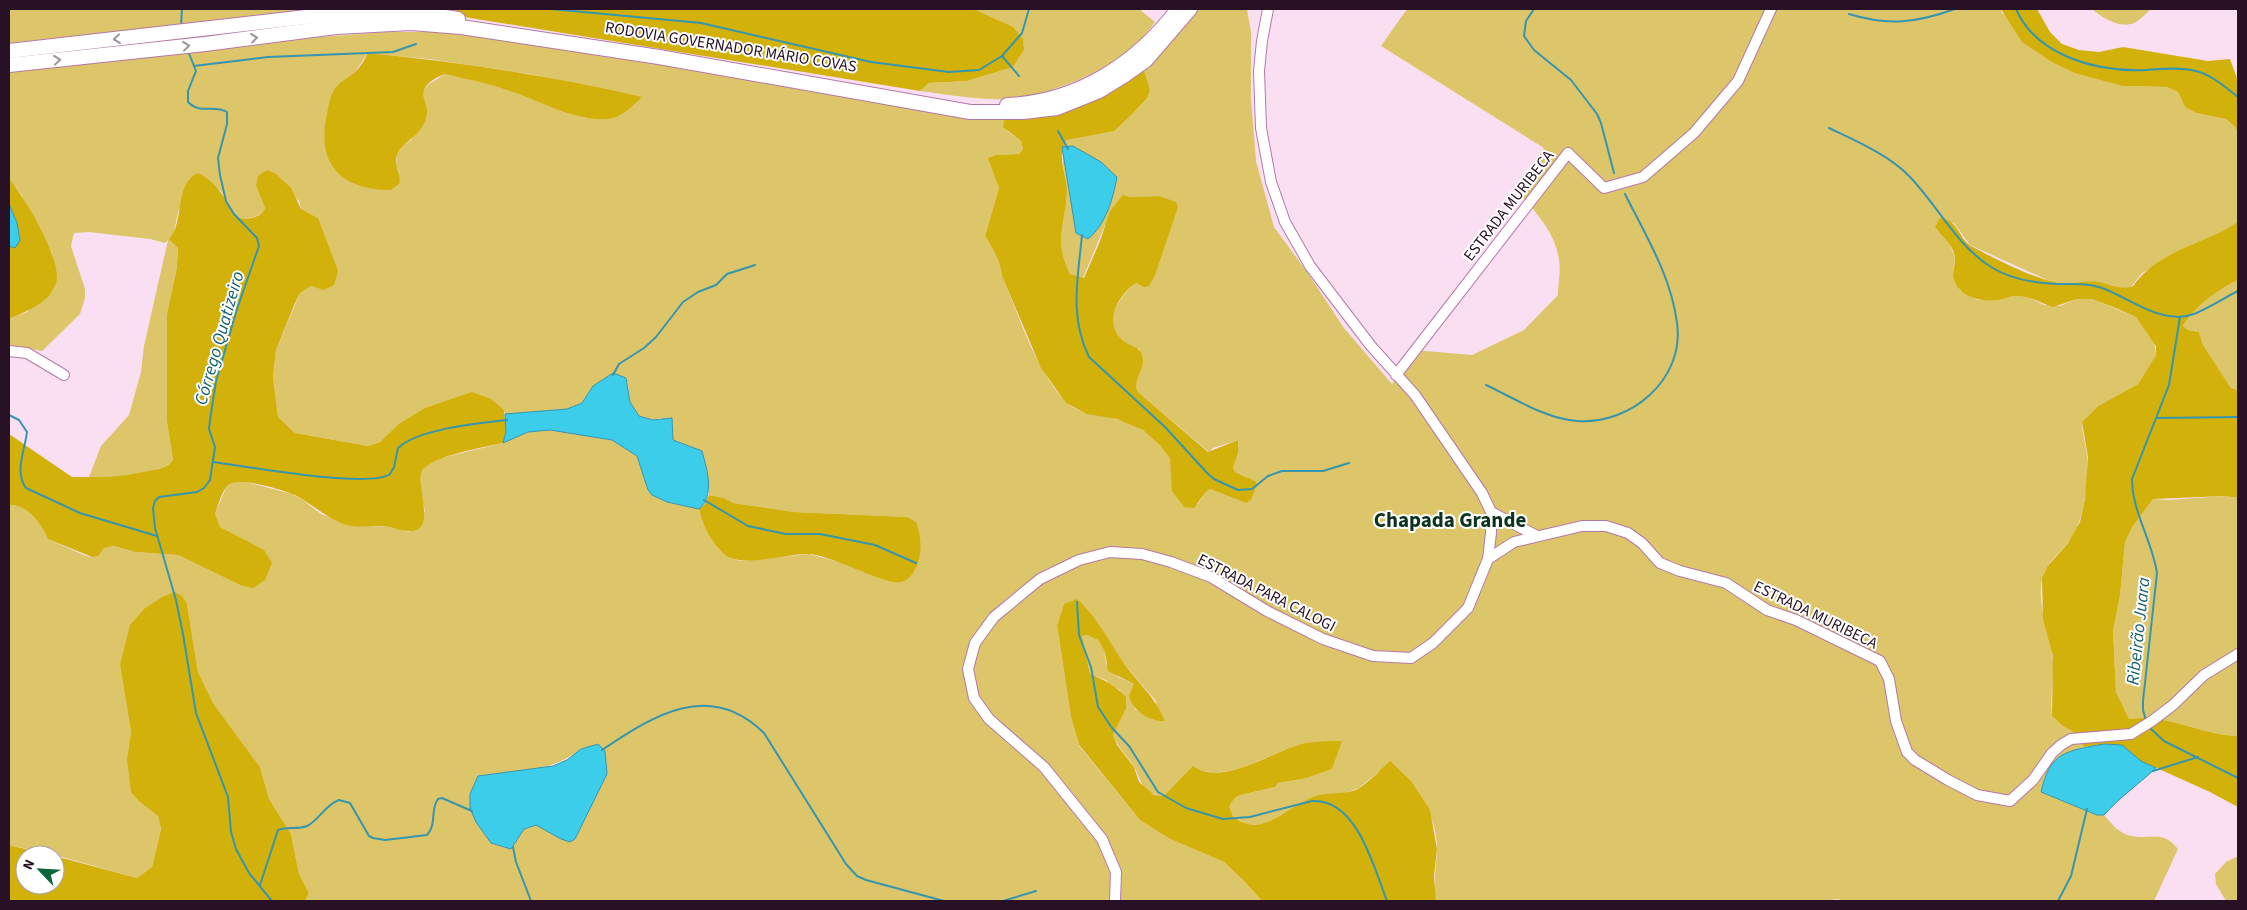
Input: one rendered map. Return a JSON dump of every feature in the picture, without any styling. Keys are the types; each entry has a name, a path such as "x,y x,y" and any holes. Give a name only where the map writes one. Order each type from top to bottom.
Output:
{"highway":[{"name":"RODOVIA GOVERNADOR MÁRIO COVAS","path":"9,51 332,14 413,12 699,56 927,97 1015,105 1064,94 1106,76 1129,60 1147,44 1178,9"},
{"name":"RODOVIA GOVERNADOR MÁRIO COVAS","path":"9,65 206,44 336,27 411,22 461,27 602,48 970,112 1012,112 1057,108 1099,92 1146,60 1190,9"}],"street":[{"name":"ESTRADA PARA CALOGI","path":"1115,901 1116,872 1102,839 1044,768 989,720 974,698 968,669 975,643 994,617 1040,579 1079,560 1110,552 1142,554 1171,562 1211,577 1267,611 1323,639 1373,656 1411,658 1433,643 1468,608 1488,559 1491,533 1490,512 1482,493 1415,395 1396,375 1310,266 1285,222 1271,182 1261,128 1259,102 1262,41 1268,9"},
{"name":"ESTRADA MURIBECA","path":"1396,375 1568,153 1604,188 1643,177 1694,133 1738,80 1772,9"},
{"path":"9,351 27,353 64,375"},
{"path":"1490,512 1537,536"},
{"name":"ESTRADA MURIBECA","path":"1537,536 1582,526 1606,526 1628,533 1642,543 1660,563 1680,571 1726,583 1767,610 1796,620 1880,661 1889,679 1896,721 1907,752 1915,760 1977,795 2010,801 2033,780 2052,753 2061,744 2071,740 2131,734 2173,705 2204,675 2238,654"},
{"path":"1488,559 1514,542 1537,536"}],"shaded area":[{"path":"9,9 311,9 311,11 9,43"},
{"path":"415,9 973,9 1013,27 1023,39 1024,50 1013,67 967,81 929,83 920,91"},
{"path":"973,9 1139,9 1155,22 1132,47 1105,66 1075,81 1027,98 984,99 920,91 929,83 967,81 1013,67 1024,50"},
{"path":"1192,9 1247,9 1251,31 1251,98 1256,161 1274,227 1344,328 1392,384 1414,350 1472,355 1524,330 1558,295 1560,273 1560,264 1554,240 1537,214 1517,191 1544,148 1381,46 1407,9 2001,9 2002,13 2123,86 2167,87 2178,92 2185,107 2196,113 2226,119 2235,127 2238,133 2238,223 2142,273 2130,288 2098,282 2054,283 1970,245 1954,223 1936,229 1949,242 1955,258 1953,272 1960,290 1977,300 1997,300 2017,295 2028,297 2044,305 2060,306 2077,299 2092,299 2136,317 2154,340 2156,355 2138,384 2098,406 2082,422 2086,451 2087,484 2081,516 2074,534 2045,570 2043,576 2041,587 2042,608 2053,659 2052,716 2064,727 2072,731 2084,747 2060,756 2041,792 2097,815 2104,815 2116,828 2127,835 2162,837 2172,843 2178,849 2154,901 1843,901 1838,899 1825,901 1436,901 1437,841 1433,823 1426,806 1412,782 1378,772 1359,788 1285,813 1264,825 1246,824 1233,816 1229,806 1240,795 1275,787 1278,783 1307,778 1332,769 1341,741 1295,746 1235,770 1210,772 1197,769 1164,796 1150,793 1146,790 1133,765 1119,747 1113,735 1126,709 1120,690 1110,685 1106,680 1090,674 1082,636 1087,635 1098,640 1105,652 1106,664 1118,677 1134,684 1135,709 1153,720 1156,701 1125,665 1085,607 1064,604 1057,625 1071,717 1079,746 1140,820 1170,839 1224,862 1262,901 305,901 309,893 299,874 291,834 269,799 260,767 213,703 198,672 187,604 120,665 131,732 127,758 150,809 158,816 161,829 152,867 137,878 65,858 65,845 9,845 9,505 28,511 38,521 48,539 86,556 92,557 104,548 114,546 135,552 178,555 240,585 234,535 220,527 215,514 227,485 232,482 242,481 292,494 321,514 351,526 389,527 409,532 425,511 420,491 421,473 426,465 437,459 503,443 528,432 550,430 612,440 637,456 648,490 667,502 699,509 705,528 717,547 734,559 742,561 809,554 851,565 914,572 919,558 919,530 907,517 794,512 733,503 724,498 709,495 705,467 698,454 692,448 673,440 672,435 661,418 653,420 639,416 630,402 628,384 593,386 582,403 567,409 505,414 504,410 463,395 389,435 380,442 368,446 295,433 278,417 273,377 276,350 300,293 311,286 324,289 318,218 301,209 299,200 256,186 265,208 260,214 253,217 238,218 220,190 179,209 173,235 178,248 177,267 167,314 167,422 173,460 157,470 146,473 89,477 101,446 129,415 141,372 144,346 168,240 165,243 150,239 89,232 74,233 71,246 85,289 85,298 80,314 42,351 14,346 9,356 9,319 27,312 57,280 52,253 21,194 9,178 9,71 320,37 385,32 459,32 1005,116 1007,131 1021,141 1023,149 1019,154 996,155 996,179 999,188 985,236 996,255 1002,276 1036,358 1054,388 1073,408 1132,425 1142,429 1158,441 1170,457 1172,491 1198,504 1210,489 1246,503 1247,477 1235,472 1233,468 1238,453 1238,440 1213,448 1209,452 1138,392 1135,384 1140,350 1128,344 1113,328 1113,313 1116,306 1136,283 1141,285 1159,196 1129,197 1105,225 1083,278 1070,274 1062,251 1061,241 1067,190 1063,168 1063,151 1066,140 1079,137 1139,106 1144,101 1148,91 1142,64","holes":["368,53 429,59 530,74 642,98 585,118 498,86 463,77 446,75 425,88 423,98 426,107 412,139 397,154 396,166 400,173 335,89 355,72","581,749 605,751 607,774 575,839 561,839 536,825 524,829 478,776 544,767 557,763"]},
{"path":"2001,9 2037,9 2050,32 2062,44 2079,50 2099,52 2123,47 2208,61 2230,59 2238,81 2238,133 2235,127 2226,119 2196,113 2185,107 2178,92 2167,87 2123,86 2075,73 2052,62 2022,42"},
{"path":"2092,9 2151,9 2136,22 2125,25 2112,22"},
{"path":"368,53 506,70 642,97 617,116 607,119 595,119 571,114 488,84 450,75 441,76 433,80 425,88 424,97 427,113 422,127 397,155 396,163 400,180 399,184 391,190 375,189 360,186 338,173 330,163 324,136 329,104 334,90 357,70"},
{"path":"1142,64 1150,90 1147,98 1129,117 1114,131 1066,140 1062,155 1067,190 1061,241 1062,251 1070,274 1084,278 1100,241 1110,211 1123,195 1129,197 1159,196 1176,202 1178,207 1155,275 1149,286 1144,287 1136,283 1123,295 1115,310 1114,327 1117,334 1124,341 1141,352 1143,360 1136,383 1138,392 1208,452 1238,440 1238,453 1233,468 1235,472 1255,481 1257,484 1251,500 1246,503 1210,489 1194,508 1184,507 1172,491 1170,458 1160,445 1143,430 1117,419 1087,414 1066,403 1041,368 1002,276 998,260 985,236 999,188 988,158 996,155 1019,154 1023,149 1021,141 1003,127 1005,116"},
{"path":"267,170 276,174 291,188 301,209 318,218 338,271 334,285 324,290 311,286 300,293 295,303 276,350 273,377 278,417 295,433 368,446 380,442 399,424 425,408 472,392 491,399 504,410 506,432 503,443 446,457 427,466 422,471 421,488 424,518 422,525 417,530 405,531 384,526 360,527 343,524 295,495 260,484 232,483 223,492 215,514 220,527 264,550 272,563 265,580 253,588 240,585 178,555 135,552 114,546 104,548 98,556 92,557 48,539 38,521 28,511 9,505 9,434 72,477 128,475 159,469 168,465 173,460 167,422 167,314 177,267 178,248 169,239 177,223 182,194 191,178 198,173 216,187 238,218 253,218 263,212 265,208 256,186 258,176"},
{"path":"9,178 39,226 52,255 57,279 48,297 32,308 9,319 9,246 17,223 9,204"},
{"path":"1940,218 1952,223 1968,244 2034,276 2060,283 2099,282 2125,288 2133,286 2155,264 2168,256 2225,230 2238,222 2238,280 2207,300 2193,312 2183,326 2188,330 2199,332 2203,345 2231,388 2238,390 2238,498 2225,496 2153,499 2133,526 2125,542 2120,596 2113,631 2116,692 2129,719 2143,718 2170,721 2224,735 2238,736 2238,807 2210,792 2141,761 2122,745 2104,744 2084,747 2072,731 2064,727 2052,716 2053,656 2043,619 2042,578 2047,567 2068,543 2080,522 2085,499 2088,457 2082,422 2098,406 2138,384 2156,355 2156,346 2136,317 2092,299 2077,299 2053,307 2020,296 1992,300 1973,298 1967,295 1962,292 1954,279 1955,259 1952,249 1935,227"},
{"path":"2238,280 2238,390 2231,388 2203,345 2199,332 2188,330 2183,326 2193,312 2207,300"},
{"path":"709,495 724,498 733,503 794,512 907,517 916,522 919,531 920,548 918,563 910,577 901,582 894,582 817,555 807,554 752,560 732,559 725,555 716,545 702,521 699,509 704,505"},
{"path":"2225,496 2238,498 2238,736 2224,735 2170,721 2143,718 2129,719 2116,692 2113,631 2120,596 2125,542 2133,526 2153,499 2168,500"},
{"path":"175,592 182,596 187,604 198,672 213,703 260,767 269,799 291,834 299,874 309,893 305,901 9,901 9,845 15,846 15,895 65,895 65,859 137,878 152,867 161,829 158,816 131,792 127,758 131,732 120,665 130,625 144,609 162,597"},
{"path":"1077,599 1097,622 1125,665 1152,698 1165,721 1154,720 1138,711 1129,696 1134,684 1108,671 1105,652 1098,640 1087,635 1082,636 1090,674 1109,683 1126,697 1126,709 1113,735 1117,745 1134,767 1139,782 1154,795 1164,796 1193,766 1204,771 1217,773 1230,771 1258,762 1301,744 1342,741 1332,769 1307,778 1278,783 1275,787 1240,795 1229,806 1233,816 1244,823 1254,825 1265,823 1316,796 1358,789 1390,761 1412,782 1430,810 1437,849 1434,877 1436,901 1262,901 1224,862 1170,839 1140,820 1079,745 1071,717 1057,625 1064,604"},
{"path":"2238,856 2238,901 2226,901 2216,884 2215,874 2226,862"}],"water":[{"path":"1073,146 1101,162 1117,177 1111,202 1104,219 1088,239 1076,233 1062,147"},
{"path":"9,204 17,223 20,240 15,248 9,246"},
{"path":"613,373 626,378 630,402 639,416 653,420 672,418 673,440 702,451 708,490 704,504 699,509 667,502 652,495 648,490 637,456 612,440 550,430 528,432 503,443 506,432 505,414 567,409 582,403 593,386"},
{"path":"598,744 605,751 607,774 575,839 570,842 561,839 536,825 524,829 511,849 491,843 476,822 470,808 470,794 478,776 553,766 567,760 581,749"},
{"path":"2104,744 2122,745 2141,761 2156,768 2116,802 2104,815 2097,815 2041,792 2049,768 2062,755 2070,751"}],"waterway":[{"name":"Córrego Quatizeiro","path":"181,25 182,9"},
{"path":"551,9 701,23 871,62 949,72 979,70 1002,56 1022,33 1029,9"},
{"path":"1534,9 1526,21 1524,36 1534,50 1571,80 1597,114 1614,173"},
{"path":"1849,14 1877,20 1902,21 1915,20 1955,9"},
{"path":"2016,9 2038,39 2054,50 2071,58 2089,64 2127,70 2178,69 2196,71 2213,78 2238,97"},
{"path":"194,66 268,57 393,52 416,44"},
{"name":"Córrego Quatizeiro","path":"188,51 196,71 188,91 188,102 198,108 217,109 227,112 227,124 218,158 226,201 234,214 257,238 259,246 237,309 216,381 209,429 215,447 210,480 204,488 197,492 159,497 155,501 153,508 155,528 176,600 196,713 228,797 231,832 236,849 249,873 272,901"},
{"path":"1002,56 1019,76"},
{"path":"1829,128 1872,149 1902,169 1920,188 1957,237 1979,258 2006,275 2039,283 2096,286 2159,314 2182,317 2205,309 2238,291"},
{"path":"1058,131 1068,149"},
{"path":"1486,385 1542,412 1577,421 1597,420 1617,415 1634,407 1663,380 1672,362 1677,343 1677,323 1674,306 1657,257 1625,194"},
{"path":"1082,235 1076,297 1079,327 1089,357 1165,427 1208,474 1214,479 1238,490 1252,489 1268,476 1282,471 1323,471 1349,463"},
{"path":"613,375 619,364 644,348 656,337 683,302 698,292 716,285 727,274 755,265"},
{"name":"Ribeirão Juara","path":"2146,721 2143,701 2157,573 2135,503 2132,479 2169,385 2180,317"},
{"path":"9,415 19,420 27,432 21,461 21,475 26,488 80,513 157,536"},
{"path":"2157,418 2238,417"},
{"path":"213,462 333,478 377,478 390,474 394,467 398,448 407,441 449,428 507,420"},
{"path":"704,500 748,526 786,534 820,534 875,545 916,563"},
{"path":"1077,602 1079,635 1091,667 1098,707 1112,728 1129,746 1158,792 1186,808 1223,819 1250,817 1312,801 1328,803 1341,811 1362,838 1387,901"},
{"path":"602,750 641,725 681,708 702,706 723,708 743,717 764,733 846,864 857,876 944,901"},
{"name":"Ribeirão Juara","path":"2150,728 2164,741 2238,778"},
{"name":"Ribeirão Juara","path":"2153,771 2198,757"},
{"path":"260,885 278,830 307,826 330,805 339,800 350,803 369,836 385,840 427,835 432,827 434,807 438,799 442,798 472,811"},
{"name":"Ribeirão Juara","path":"2058,901 2071,876 2087,809"},
{"path":"513,847 516,862 531,901"},
{"path":"1003,901 1036,891"}],"district":[{"name":"Chapada Grande","path":"1450,520"}]}
